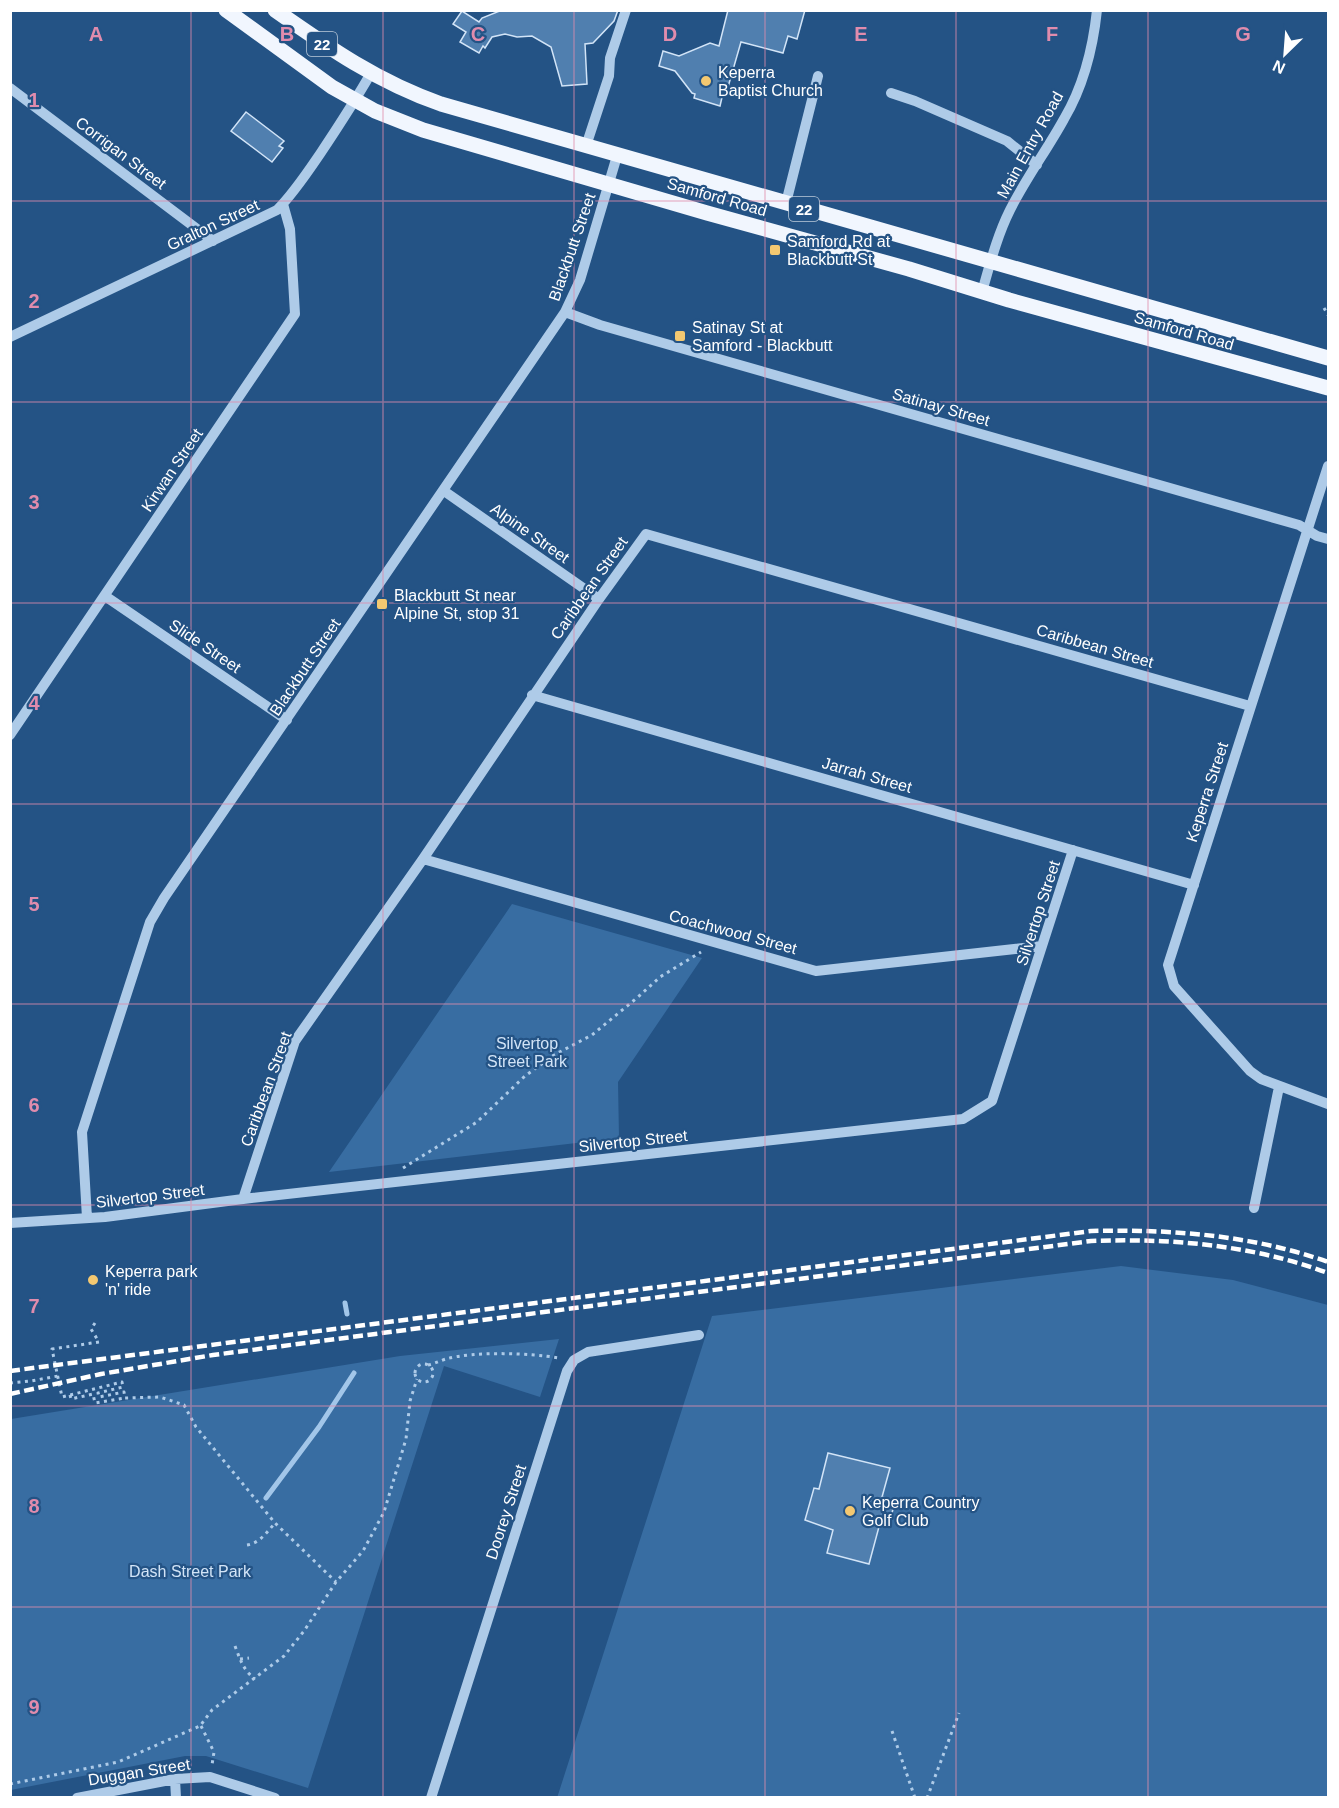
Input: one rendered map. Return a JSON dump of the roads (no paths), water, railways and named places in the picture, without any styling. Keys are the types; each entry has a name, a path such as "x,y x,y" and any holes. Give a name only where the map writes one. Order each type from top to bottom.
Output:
{"main road":[{"name":"Samford Road","path":"226,10 302,66 356,101 423,130 982,292 1329,388"},
{"name":"Samford Road","path":"275,10 350,62 433,101 617,156 1329,358"}],"street":[{"path":"586,146 609,76 610,58 626,10"},
{"name":"Main Entry Road","path":"982,292 1000,232 1011,207 1066,117 1084,74 1095,31 1097,10"},
{"name":"Gralton Street","path":"10,337 270,214 283,204 298,186 356,101 371,73"},
{"path":"786,203 818,76"},
{"name":"Corrigan Street","path":"10,88 213,241"},
{"path":"891,93 1007,141 1037,165"},
{"name":"Blackbutt Street","path":"87,1218 82,1132 150,922 164,898 565,312 580,280 617,156"},
{"name":"Kirwan Street","path":"10,735 295,314 290,230 283,204"},
{"name":"Satinay Street","path":"565,312 600,325 1299,525 1329,539"},
{"name":"Keperra Street","path":"1329,466 1168,965 1174,986 1250,1071 1261,1079 1280,1087 1329,1104"},
{"name":"Alpine Street","path":"444,492 599,599"},
{"name":"Caribbean Street","path":"243,1199 295,1041 423,860 532,695 646,534 1250,706"},
{"name":"Slide Street","path":"105,596 287,720"},
{"name":"Jarrah Street","path":"532,695 1194,885"},
{"name":"Silvertop Street","path":"10,1223 87,1218 963,1119 992,1101 1074,850"},
{"name":"Coachwood Street","path":"423,860 816,970 1042,946"},
{"path":"1254,1208 1280,1087"},
{"name":"Doorey Street","path":"431,1797 567,1371 574,1360 588,1352 699,1335"},
{"name":"Duggan Street","path":"76,1797 175,1779 210,1777 275,1797"},
{"path":"175,1779 176,1797"}],"waterway":[{"path":"345,1303 347,1314"},
{"path":"266,1498 319,1427 354,1373"}],"railway":[{"path":"10,1371 1091,1231 1151,1231 1211,1236 1270,1245 1328,1262"},
{"path":"10,1394 101,1374 213,1355 1091,1241 1121,1240 1211,1245 1271,1256 1328,1273"}],"place":[{"name":"Keperra Baptist Church","path":"706,81"},
{"name":"Samford Rd at Blackbutt St","path":"775,250"},
{"name":"Satinay St at Samford - Blackbutt","path":"680,336"},
{"name":"Blackbutt St near Alpine St, stop 31","path":"382,604"},
{"name":"Keperra park 'n' ride","path":"93,1280"},
{"name":"Keperra Country Golf Club","path":"850,1511"}],"park label":[{"name":"Silvertop Street Park","path":"527,1052"},
{"name":"Dash Street Park","path":"190,1571"}]}
